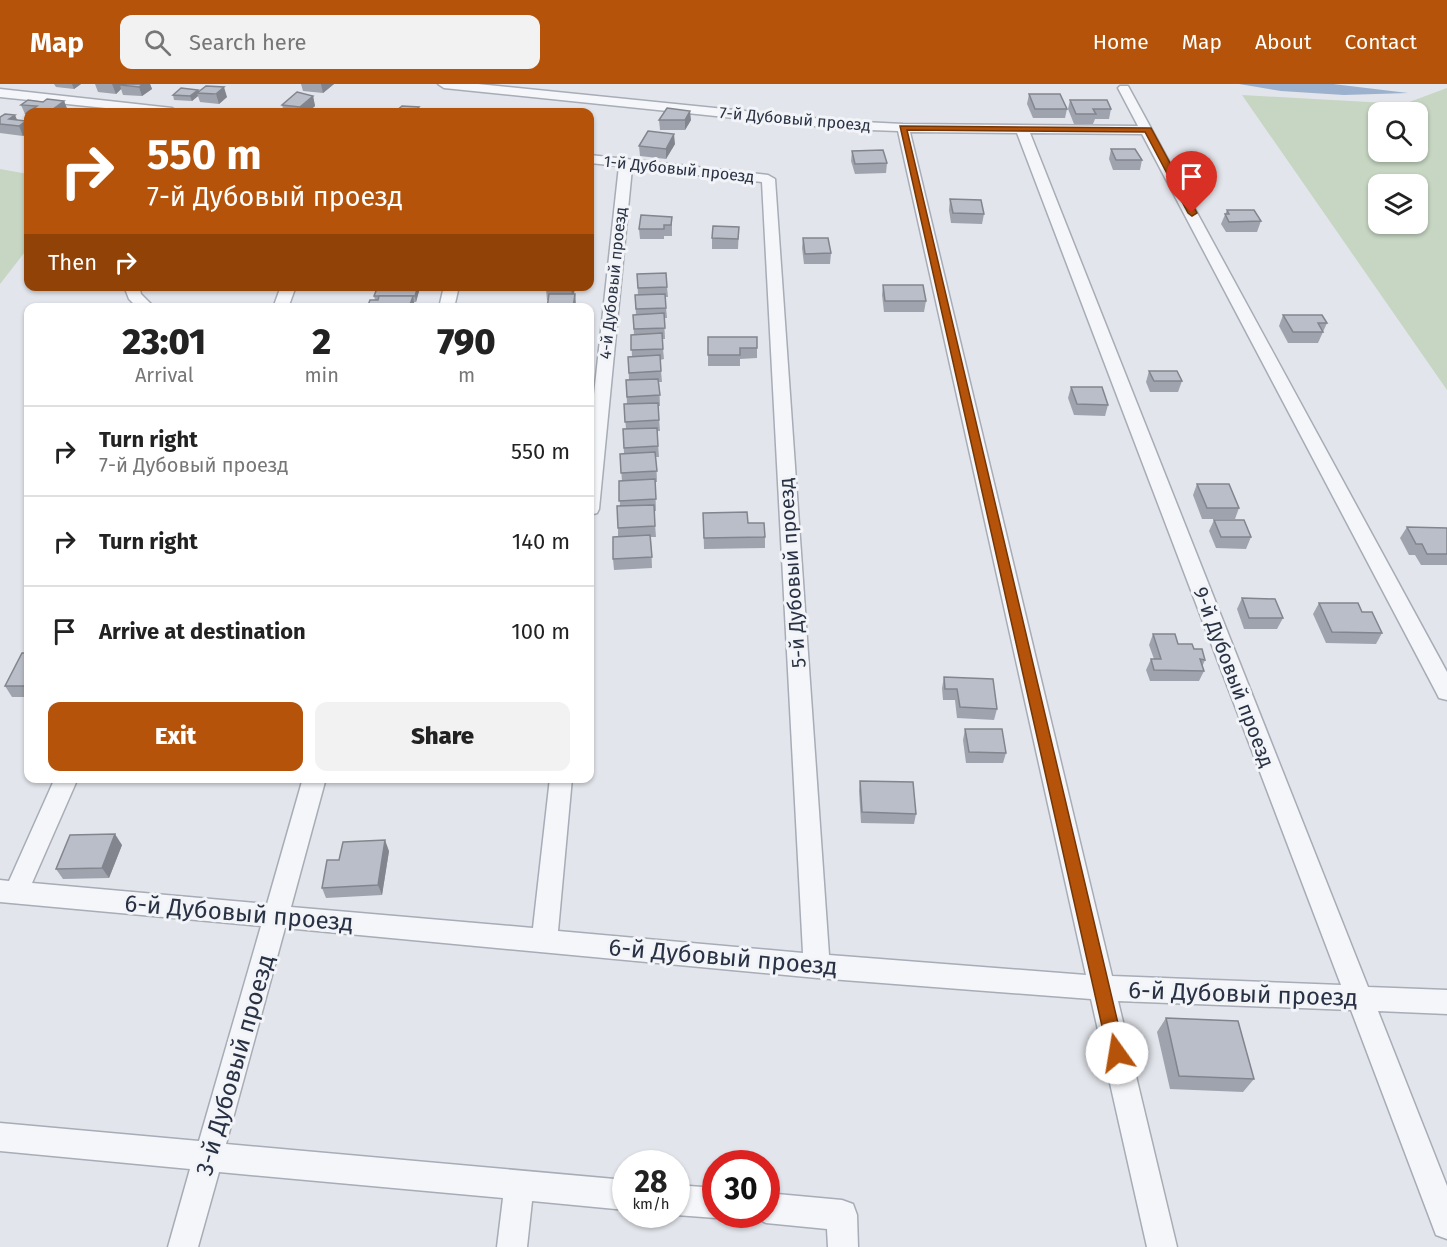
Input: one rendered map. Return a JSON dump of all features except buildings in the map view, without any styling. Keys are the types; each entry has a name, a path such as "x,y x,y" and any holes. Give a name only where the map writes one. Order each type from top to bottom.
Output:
{"street":[{"name":"7-й Дубовый проезд","path":"444,84 843,125 903,128 1148,130"},
{"path":"1124,88 1447,692"},
{"path":"0,93 136,108"},
{"path":"903,128 1162,1247"},
{"name":"9-й Дубовый проезд","path":"1022,129 1447,1224"},
{"name":"1-й Дубовый проезд","path":"594,159 768,179"},
{"name":"4-й Дубовый проезд","path":"594,471 626,163"},
{"name":"5-й Дубовый проезд","path":"768,179 817,966"},
{"path":"132,291 134,296 142,303"},
{"path":"8,892 64,783"},
{"name":"3-й Дубовый проезд","path":"183,1247 314,783"},
{"path":"544,941 560,783"},
{"name":"6-й Дубовый проезд","path":"8,892 817,966 1102,988 1447,1002"},
{"path":"0,1137 612,1194"},
{"path":"512,1247 519,1185"},
{"path":"780,1209 842,1215 843,1247"}],"green space":[{"path":"1447,88 1447,390 1242,95 1368,102 1368,162 1428,162 1428,102 1409,102"},
{"path":"0,169 24,173 24,253 0,284"}],"water":[{"path":"1239,84 1333,84 1408,93 1344,95 1281,91"}],"route":[{"path":"1117,1053 903,128 1148,130 1192,213"}]}
